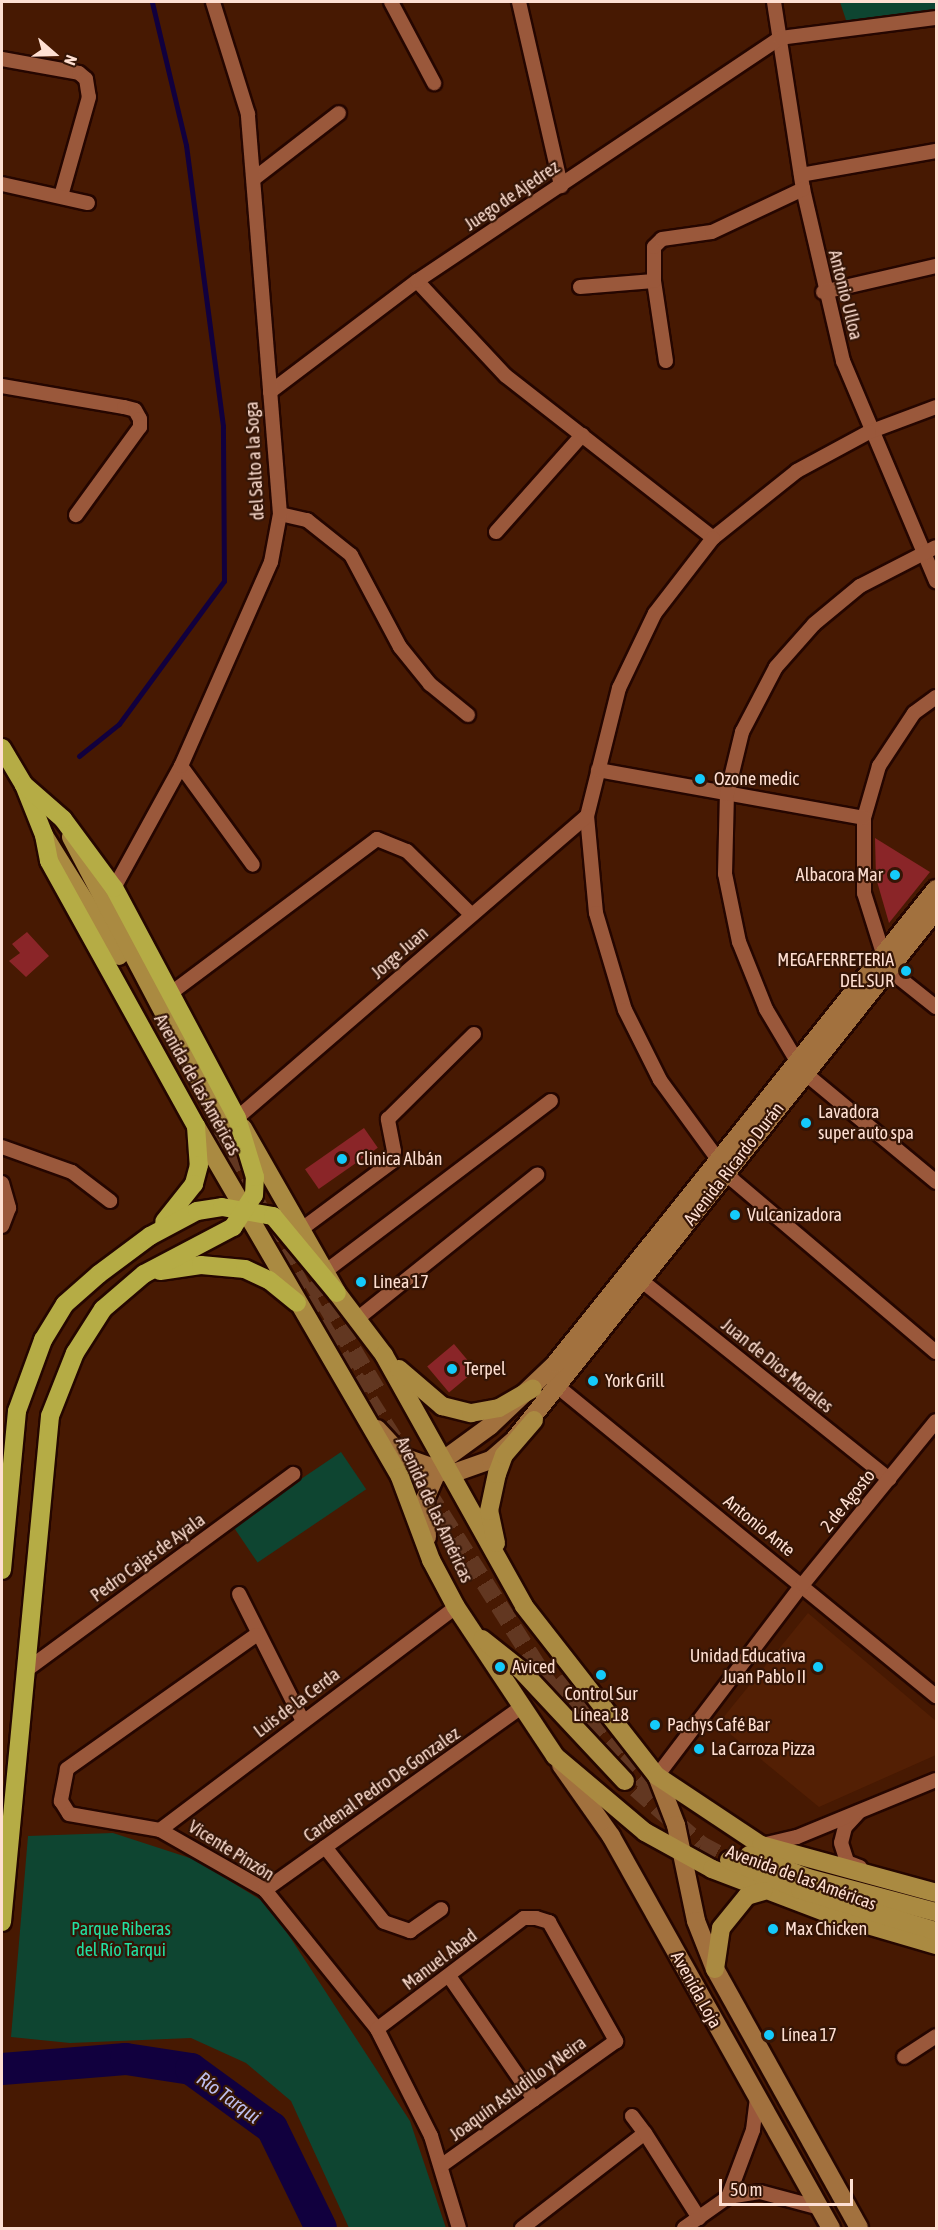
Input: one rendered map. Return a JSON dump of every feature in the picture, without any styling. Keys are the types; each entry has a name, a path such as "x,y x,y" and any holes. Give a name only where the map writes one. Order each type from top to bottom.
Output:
{"highway":[{"path":"2,748 24,785"},
{"name":"Avenida de las Américas","path":"24,785 63,819 114,888 171,993 226,1125"},
{"name":"Avenida de las Américas","path":"24,785 44,835 49,861 196,1126"},
{"path":"2,1922 5,1844 25,1671 50,1416 75,1353 103,1309 144,1274 230,1229 245,1211 254,1194 255,1176 226,1125"},
{"path":"2,1570 17,1411 43,1340 65,1304 150,1236 195,1184 199,1165 196,1126"},
{"path":"150,1236 197,1211 222,1207 273,1216 337,1293"},
{"path":"144,1274 201,1264 245,1269 269,1280 297,1303"}],"main road":[{"name":"Avenida de las Américas","path":"63,819 226,1125"},
{"name":"Avenida de las Américas","path":"44,835 226,1125 303,1228 337,1293 384,1355 443,1469 498,1556 524,1606 567,1666 657,1776 761,1845 936,1893"},
{"name":"Avenida de las Américas","path":"196,1126 400,1477 431,1560 456,1606 520,1708 555,1756 645,1832 683,1853 763,1891 936,1945"},
{"path":"384,1355 442,1406 471,1413 499,1408 532,1388"},
{"path":"498,1556 489,1511 497,1474 504,1455 534,1420"},
{"path":"471,1630 521,1670 625,1781"},
{"name":"Avenida de las Américas","path":"936,1912 808,1878 732,1854 800,1890 936,1930"},
{"path":"715,1969 721,1928 747,1896 763,1891"}],"street":[{"name":"del Salto a la Soga","path":"114,888 181,766 271,562 280,514 255,178 248,114 213,2"},
{"path":"391,2 434,83"},
{"path":"519,2 561,186"},
{"name":"Antonio Ulloa","path":"774,2 802,182 824,292 869,432 936,581"},
{"path":"780,38 936,18"},
{"name":"Juego de Ajedrez","path":"270,392 417,281 780,38"},
{"path":"2,59 79,74 86,79 89,98 61,196"},
{"path":"255,178 339,113"},
{"path":"666,361 654,281 654,247 662,239 712,232 802,182 936,151"},
{"path":"2,184 88,203"},
{"path":"824,292 936,266"},
{"path":"417,281 506,376 713,538"},
{"path":"579,287 654,281"},
{"path":"2,386 135,410 140,419 140,427 76,515"},
{"path":"936,407 869,432 797,471 713,538 655,613 634,654 619,688 587,816 596,913 625,1010 660,1080 723,1167 936,1352"},
{"path":"496,532 582,435"},
{"path":"280,514 307,520 351,555 400,647 430,684 468,715"},
{"path":"936,547 921,552 860,586 814,624 776,667 742,732 727,794 725,874 740,942 766,1009 802,1069 936,1182"},
{"path":"936,697 914,714 879,766 864,818 864,894 886,962 936,1008"},
{"path":"181,766 253,865"},
{"path":"598,770 864,818"},
{"name":"Jorge Juan","path":"226,1125 587,816"},
{"path":"171,993 377,839 407,851 472,915"},
{"name":"Avenida Ricardo Durán","path":"443,1469 532,1388 723,1167 886,962 936,889"},
{"name":"Avenida Ricardo Durán","path":"886,962 936,910"},
{"path":"303,1228 392,1162 394,1150 388,1119 474,1034"},
{"path":"326,1271 551,1101"},
{"path":"2,1147 72,1172 110,1201"},
{"name":"Avenida Ricardo Durán","path":"443,1469 491,1460 534,1420 558,1386 642,1281 723,1167"},
{"path":"357,1319 537,1175"},
{"path":"2,1182 9,1208 2,1226"},
{"name":"Juan de Dios Morales","path":"642,1281 889,1479"},
{"name":"Antonio Ante","path":"558,1386 803,1584 936,1696"},
{"path":"361,1407 403,1456 443,1469 423,1517 431,1560"},
{"name":"2 de Agosto","path":"657,1776 803,1584 936,1421"},
{"name":"Pedro Cajas de Ayala","path":"25,1671 293,1474"},
{"path":"239,1594 256,1635 303,1721"},
{"name":"Luis de la Cerda","path":"160,1830 456,1606"},
{"name":"Vicente Pinzón","path":"256,1635 67,1769 61,1801 69,1814 160,1830 265,1890 377,2030 431,2136 459,2229"},
{"name":"Cardenal Pedro De Gonzalez","path":"265,1890 520,1708"},
{"name":"Avenida Loja","path":"555,1756 611,1836 831,2229"},
{"name":"Avenida Loja","path":"657,1776 683,1853 696,1921 715,1969 859,2229"},
{"path":"761,1845 797,1837 864,1806 936,1780"},
{"path":"864,1806 845,1827 841,1844 847,1862 898,1883"},
{"path":"325,1847 384,1922 410,1931 441,1909"},
{"name":"Manuel Abad","path":"377,2030 524,1918 549,1922 616,2041"},
{"path":"449,1976 534,2099"},
{"path":"904,2057 936,2036"},
{"name":"Joaquín Astudillo y Neira","path":"441,2166 616,2041"},
{"path":"728,2196 753,2130 757,2099"},
{"path":"632,2116 699,2218"},
{"path":"522,2229 645,2133"},
{"path":"684,2229 728,2196 760,2192 820,2208"}],"shaded area":[{"name":"Unidad Educativa Juan Pablo II","path":"808,1613 936,1721 936,1755 819,1807 718,1724"}],"green space":[{"path":"840,2 936,2 936,15 849,29"},
{"path":"341,1452 366,1489 258,1563 232,1525"},
{"name":"Parque Riberas del Río Tarqui","path":"113,1833 196,1860 269,1905 410,2121 446,2228 349,2228 291,2101 246,2063 191,2038 70,2043 11,2037 28,1836"}],"building":[{"path":"875,838 930,872 889,923 876,878"},
{"path":"27,932 49,956 26,977 9,961 20,953 12,944"},
{"name":"Clinica Albán","path":"364,1128 378,1148 319,1189 305,1169"},
{"name":"Terpel","path":"454,1344 476,1370 449,1393 427,1366"}],"waterway":[{"path":"79,756 119,724 224,581 223,426 186,145 152,2"},
{"name":"Río Tarqui","path":"2,2069 126,2059 191,2069 272,2128 321,2228"}],"tunnel":[{"path":"218,1131 326,1332 557,1698"},
{"path":"312,1281 380,1396"},
{"path":"555,1680 620,1759 669,1802"},
{"path":"616,1771 701,1845 729,1860"}],"place":[{"name":"Ozone medic","path":"700,779"},
{"name":"Albacora Mar","path":"895,875"},
{"name":"MEGAFERRETERIA DEL SUR","path":"906,971"},
{"name":"Lavadora super auto spa","path":"806,1123"},
{"name":"Clinica Albán","path":"342,1159"},
{"name":"Vulcanizadora","path":"735,1215"},
{"name":"Linea 17","path":"361,1282"},
{"name":"Terpel","path":"452,1369"},
{"name":"York Grill","path":"593,1381"},
{"name":"Aviced","path":"500,1667"},
{"name":"Unidad Educativa Juan Pablo II","path":"818,1667"},
{"name":"Control Sur Línea 18","path":"601,1675"},
{"name":"Pachys Café Bar","path":"655,1725"},
{"name":"La Carroza Pizza","path":"699,1749"},
{"name":"Max Chicken","path":"773,1929"},
{"name":"Línea 17","path":"769,2035"}]}
